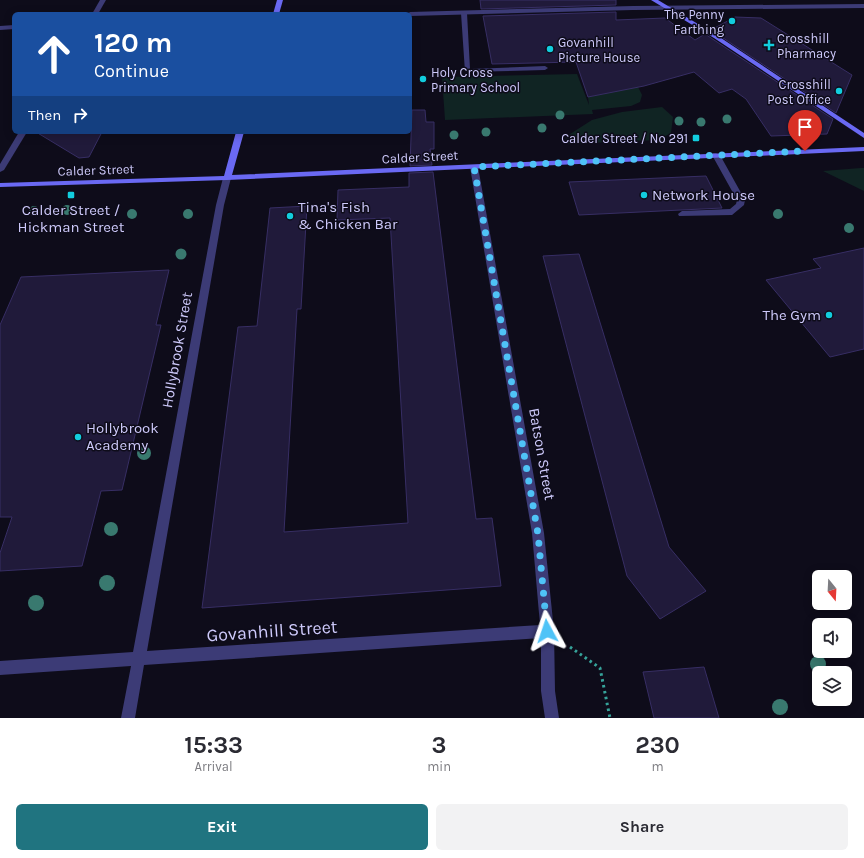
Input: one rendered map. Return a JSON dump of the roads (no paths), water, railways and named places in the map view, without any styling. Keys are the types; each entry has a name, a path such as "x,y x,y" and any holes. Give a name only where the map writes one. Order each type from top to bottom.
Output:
{"main road":[{"path":"277,12 280,0"},
{"path":"654,0 668,7 864,136"},
{"name":"Hollybrook Street","path":"227,178 239,134"},
{"name":"Calder Street","path":"0,185 227,178 864,149"}],"street":[{"path":"96,12 103,0"},
{"path":"412,14 668,7 864,6"},
{"path":"464,13 468,71 545,68"},
{"path":"0,28 12,27"},
{"path":"0,170 22,134"},
{"path":"682,214 732,212 740,205 741,200 716,156"},
{"name":"Batson Street","path":"474,167 538,534 547,631 548,690 552,718"},
{"name":"Hollybrook Street","path":"128,718 220,206 227,178"},
{"name":"Govanhill Street","path":"0,668 547,631"}],"place":[{"name":"The Penny Farthing","path":"732,21"},
{"name":"Crosshill Pharmacy","path":"769,45"},
{"name":"Govanhill Picture House","path":"550,49"},
{"name":"Holy Cross Primary School","path":"423,79"},
{"name":"Crosshill Post Office","path":"839,91"},
{"name":"Calder Street / No 291","path":"696,138"},
{"name":"Calder Street / Hickman Street","path":"71,195"},
{"name":"Network House","path":"644,195"},
{"name":"Tina's Fish & Chicken Bar","path":"290,216"},
{"name":"The Gym","path":"829,315"},
{"name":"Hollybrook Academy","path":"78,437"}]}
